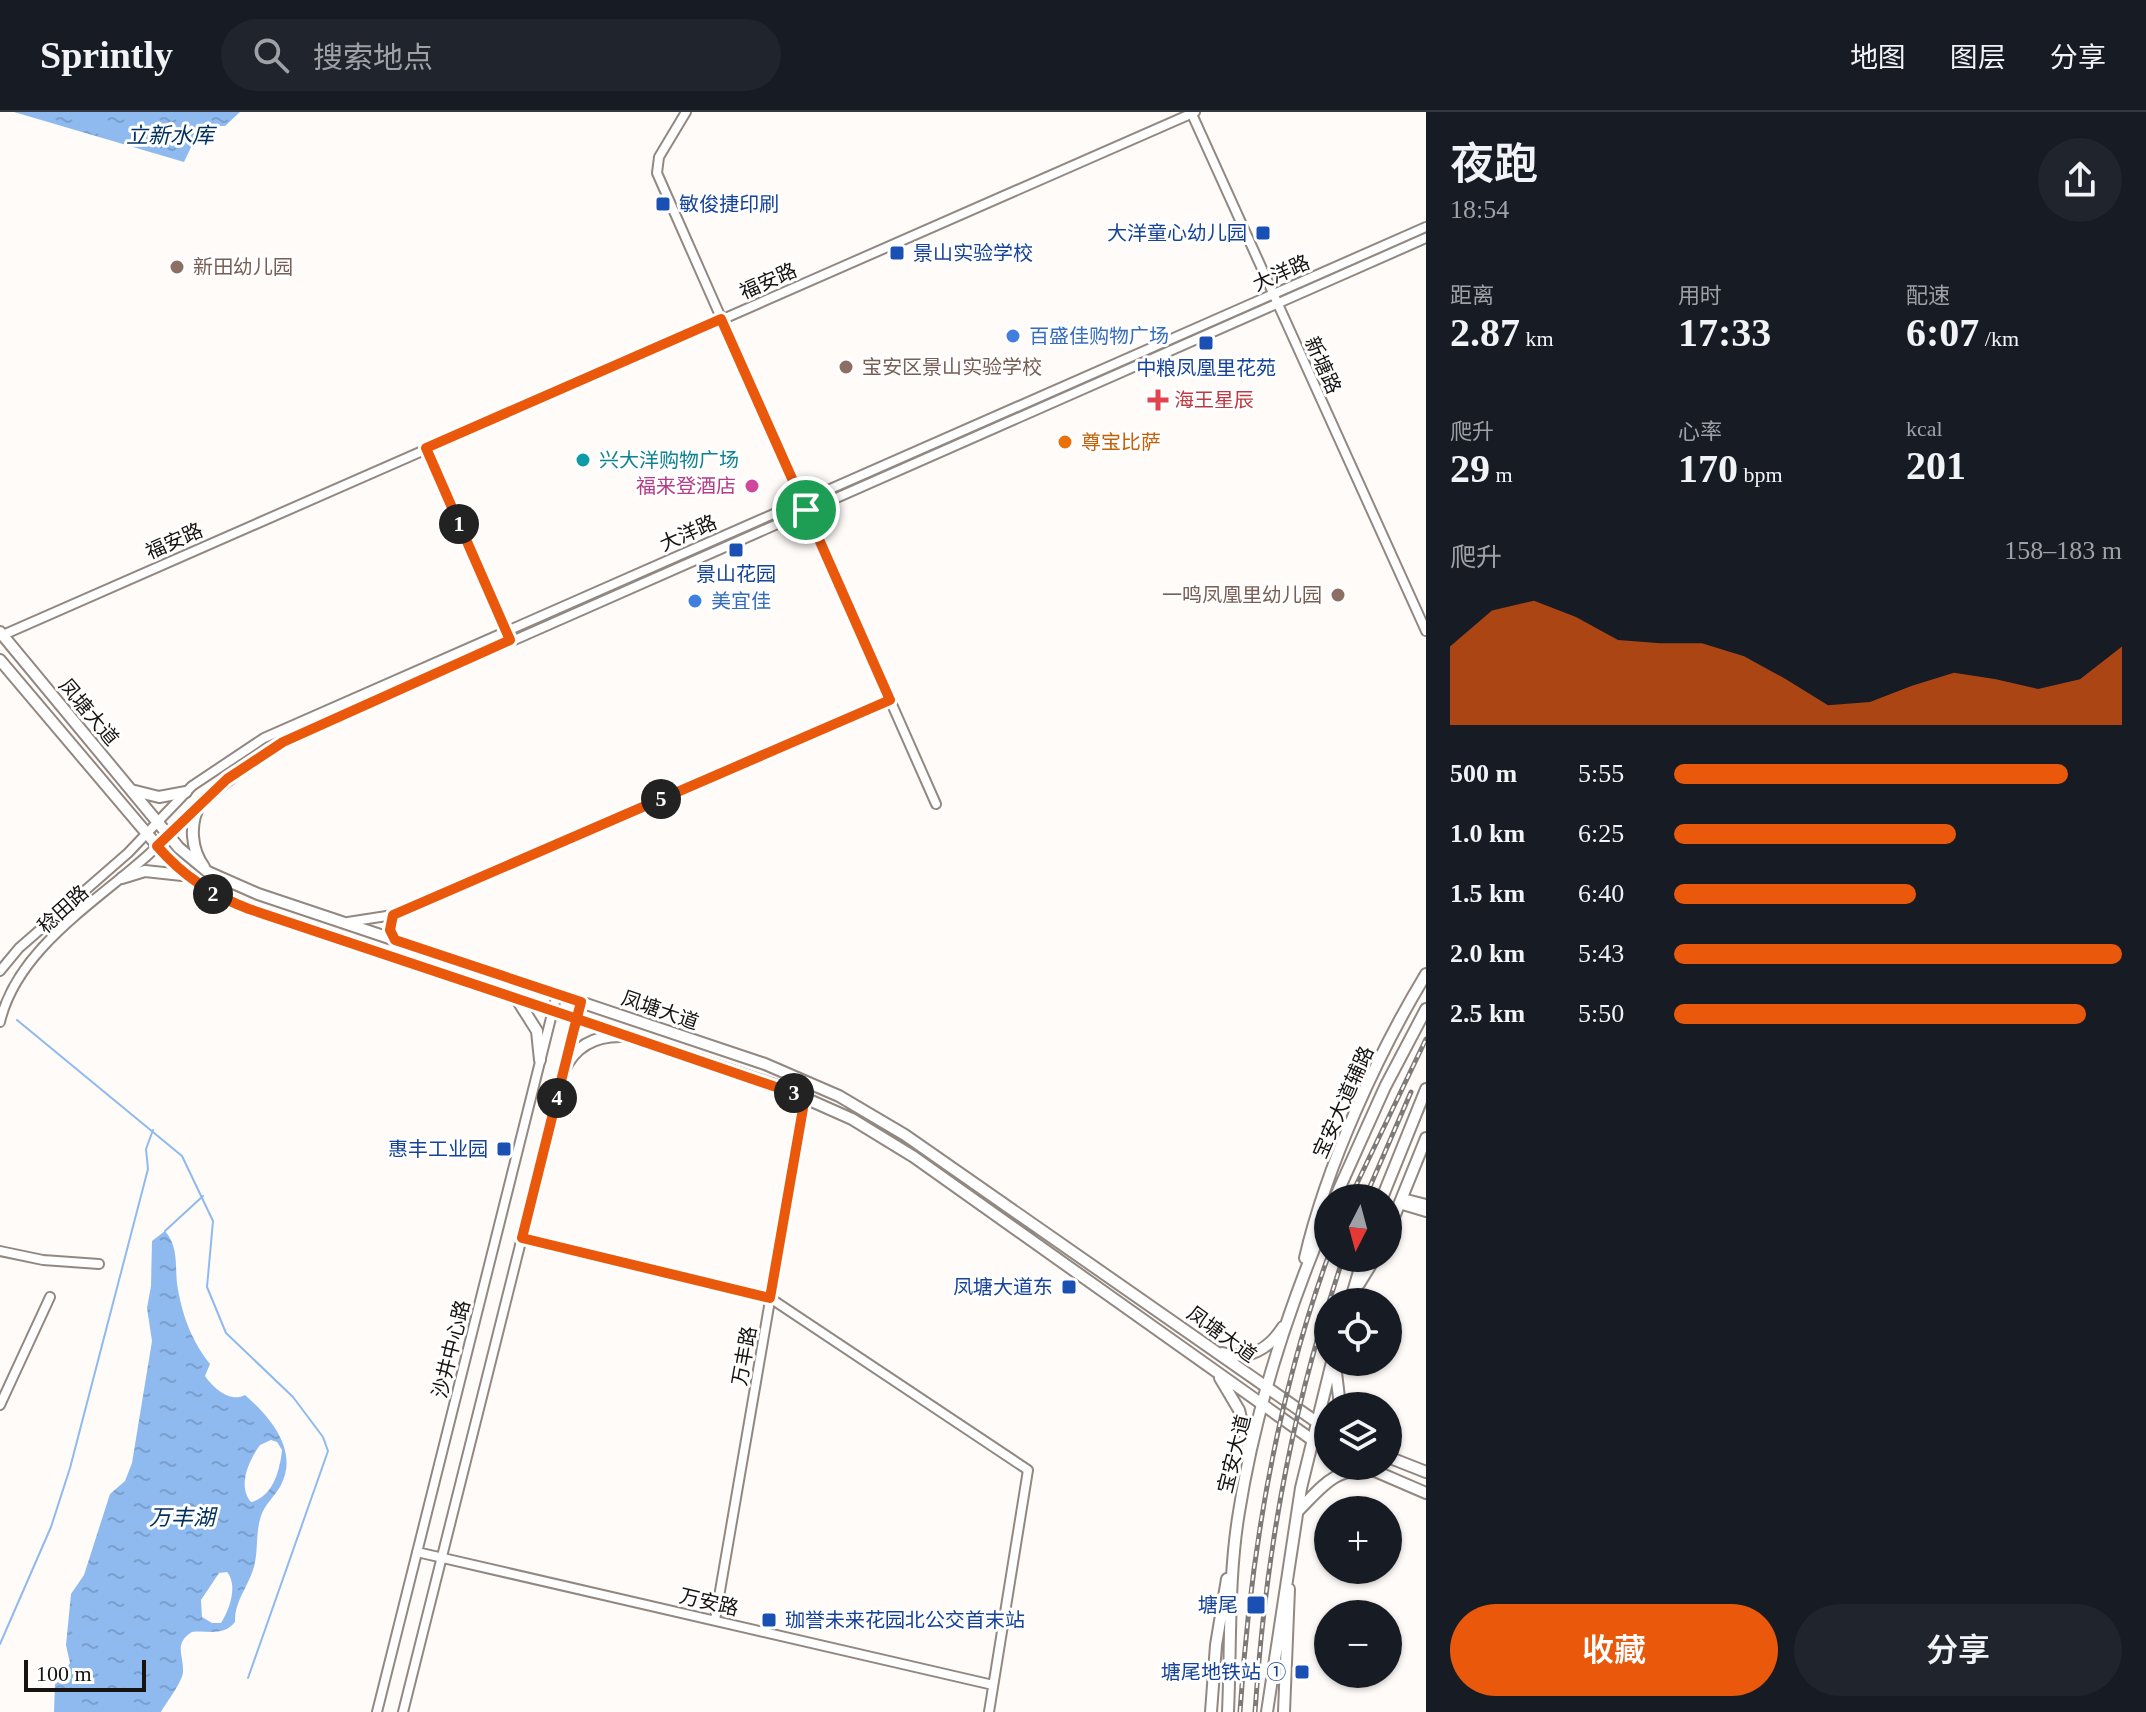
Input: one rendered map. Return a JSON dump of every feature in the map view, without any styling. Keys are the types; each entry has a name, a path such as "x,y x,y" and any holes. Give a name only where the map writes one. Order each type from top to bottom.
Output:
{"main road":[{"name":"凤塘大道","path":"1,634 168,835 185,854 208,872 258,894 765,1064 861,1108 922,1146 1314,1421"},
{"name":"凤塘大道","path":"0,660 146,834 188,877 237,904 805,1097 894,1143 1314,1442"},
{"path":"130,789 153,797 186,792"},
{"path":"200,804 194,818 194,841 198,858 208,872"},
{"path":"122,878 152,870 188,877"},
{"name":"宝安大道辅路","path":"1296,1297 1325,1188 1376,1069 1426,974"},
{"path":"509,996 531,1018 539,1038 540,1060"},
{"path":"1341,1184 1385,1087 1426,1009"},
{"path":"564,1070 576,1051 592,1041 613,1036 633,1037"},
{"path":"1388,1184 1426,1089"},
{"path":"1402,1196 1426,1138"},
{"name":"宝安大道","path":"1228,1712 1236,1534 1248,1465 1290,1316 1314,1251"},
{"path":"1214,1349 1235,1356 1257,1352 1271,1343 1290,1316"},
{"path":"1213,1370 1239,1410 1247,1438 1248,1465"},
{"path":"1267,1712 1297,1512 1314,1426"},
{"path":"1395,1480 1421,1491 1425,1471 1402,1462"},
{"path":"1297,1512 1328,1480"},
{"path":"1211,1712 1216,1645 1236,1534"},
{"path":"1284,1712 1291,1551"}],"street":[{"path":"686,112 659,157 657,173 936,804"},
{"name":"新塘路","path":"1193,112 1426,631"},
{"name":"福安路","path":"1,634 1193,112"},
{"name":"大洋路","path":"1275,299 1426,227"},
{"name":"大洋路","path":"157,822 210,771 264,738 506,630 804,505 1275,299 1426,238"},
{"path":"426,448 510,640"},
{"name":"大洋路","path":"168,835 238,770 298,734 804,505"},
{"path":"338,921 368,921 393,915 890,700"},
{"name":"稔田路","path":"0,971 19,948 157,822"},
{"name":"稔田路","path":"0,1022 10,993 31,961 168,835"},
{"path":"393,915 390,930 395,940"},
{"name":"沙井中心路","path":"377,1712 557,994"},
{"name":"沙井中心路","path":"403,1712 581,1002"},
{"name":"万丰路","path":"715,1620 805,1097"},
{"path":"1402,1201 1426,1204"},
{"path":"1402,1202 1426,1212"},
{"path":"522,1238 770,1298 1028,1470 989,1712"},
{"path":"0,1251 43,1260 99,1264"},
{"path":"0,1405 50,1297"},
{"name":"万安路","path":"417,1552 993,1685"}],"water":[{"name":"立新水库","path":"14,112 240,112 225,126 201,126 184,162"},
{"name":"万丰湖","path":"165,1231 173,1244 183,1310 194,1339 210,1364 205,1376 213,1386 229,1396 245,1395 264,1413 284,1447 286,1472 261,1516 255,1563 239,1602 235,1622 225,1630 192,1632 186,1636 181,1645 182,1676 161,1712 54,1712 55,1684 70,1663 66,1645 71,1594 84,1575 110,1494 125,1481 132,1463 152,1341 147,1308 152,1241","holes":["271,1440 277,1442 282,1450 277,1474 265,1495 251,1502 245,1488 246,1473 260,1445","227,1572 232,1583 230,1604 221,1623 212,1623 202,1617 201,1600 219,1573"]}],"waterway":[{"path":"17,1020 182,1156 213,1221 207,1287 226,1333 293,1397 323,1437 328,1451 248,1678"},
{"path":"0,1644 51,1527 70,1468 148,1169 146,1149 153,1130"},
{"path":"165,1231 203,1196"}],"railway":[{"path":"1357,1184 1426,1039"},
{"path":"1371,1184 1411,1092"},
{"path":"1240,1712 1258,1538 1268,1481 1293,1368 1323,1272"},
{"path":"1333,1288 1339,1272"},
{"path":"1255,1712 1264,1608 1279,1506 1314,1351"}],"place":[{"name":"敏俊捷印刷","path":"663,204"},
{"name":"大洋童心幼儿园","path":"1263,233"},
{"name":"景山实验学校","path":"897,253"},
{"name":"新田幼儿园","path":"177,267"},
{"name":"百盛佳购物广场","path":"1013,336"},
{"name":"中粮凤凰里花苑","path":"1206,343"},
{"name":"宝安区景山实验学校","path":"846,367"},
{"name":"海王星辰","path":"1158,400"},
{"name":"尊宝比萨","path":"1065,442"},
{"name":"兴大洋购物广场","path":"583,460"},
{"name":"福来登酒店","path":"752,486"},
{"name":"景山花园","path":"736,550"},
{"name":"一鸣凤凰里幼儿园","path":"1338,595"},
{"name":"美宜佳","path":"695,601"},
{"name":"惠丰工业园","path":"504,1149"},
{"name":"凤塘大道东","path":"1069,1287"},
{"name":"塘尾","path":"1256,1605"},
{"name":"珈誉未来花园北公交首末站","path":"769,1620"},
{"name":"塘尾地铁站 ①","path":"1302,1672"}],"route":[{"path":"806,510 721,319 426,448 510,640 283,742 227,779 157,846 192,880 216,895 249,909 553,1010 577,1019 757,1079 805,1097 770,1298 522,1238 573,1033 577,1019 581,1002 395,940 390,926 393,915 890,700 806,510"}]}
